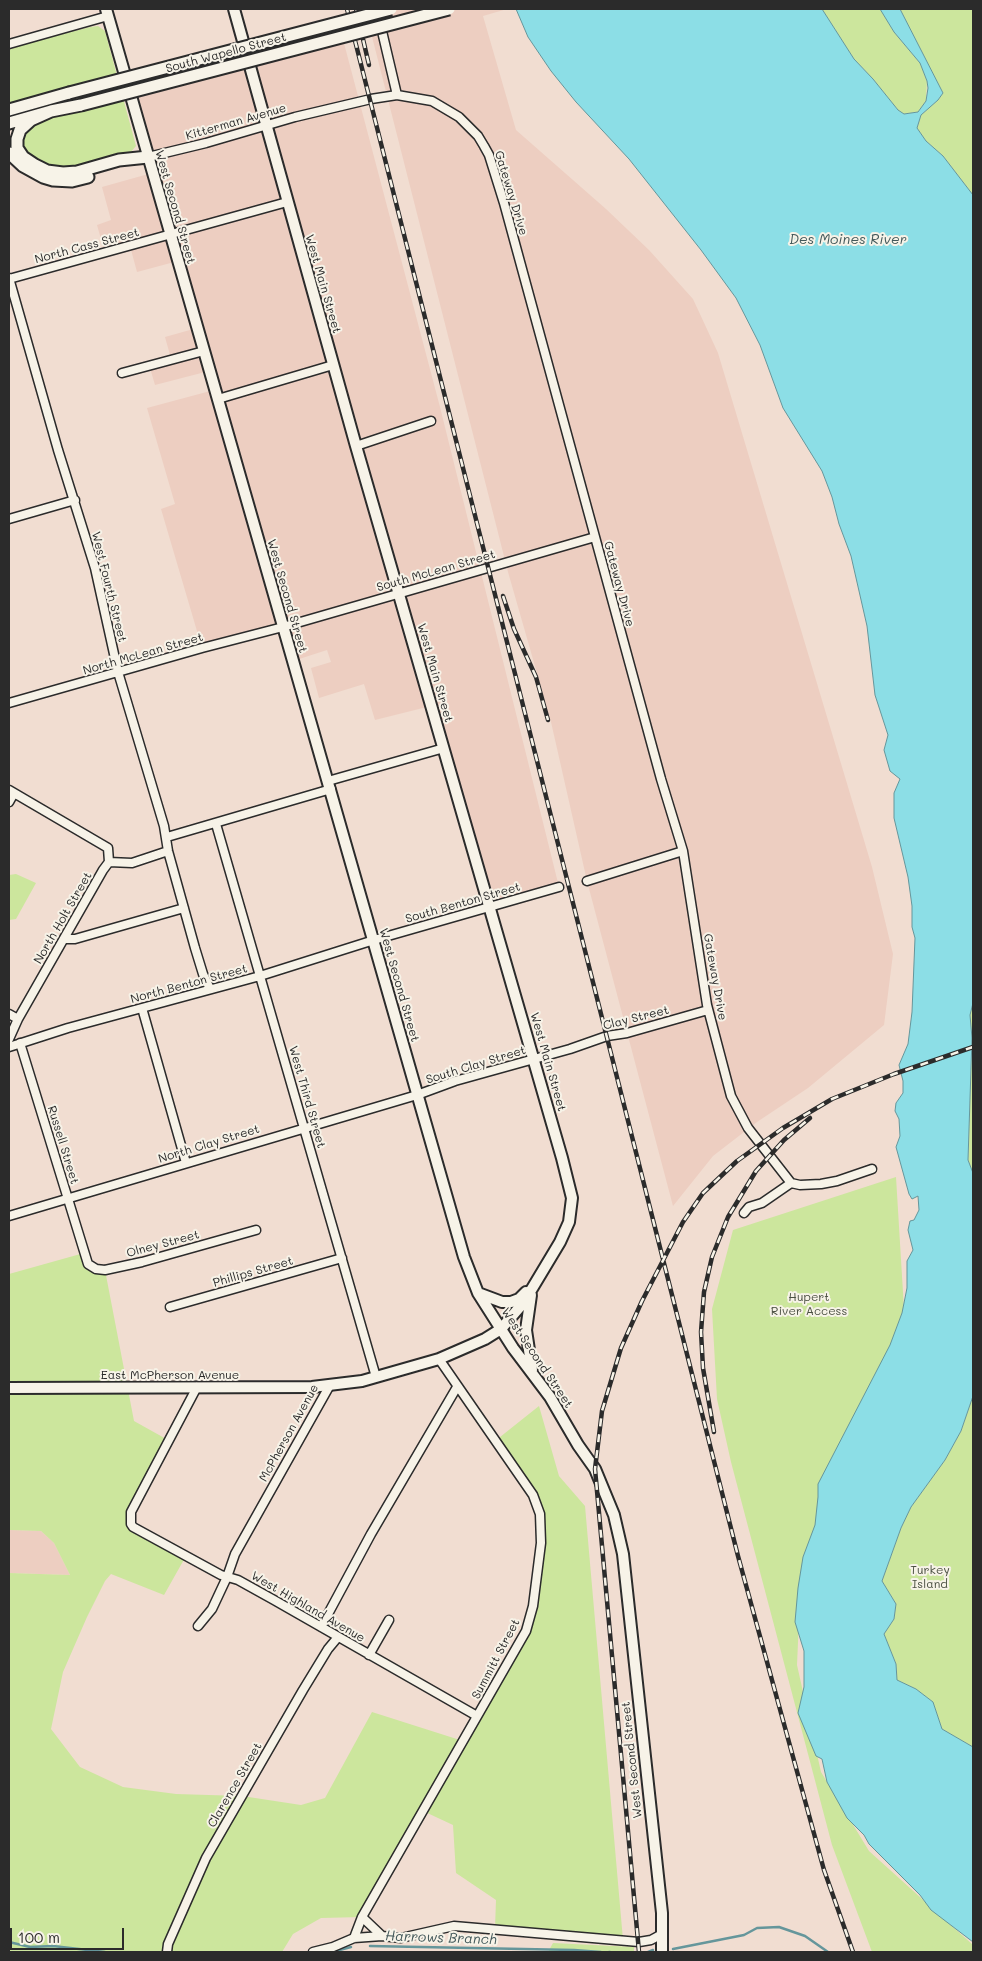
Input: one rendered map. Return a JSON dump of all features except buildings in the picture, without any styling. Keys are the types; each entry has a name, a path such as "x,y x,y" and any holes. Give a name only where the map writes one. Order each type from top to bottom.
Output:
{"highway":[{"name":"South Wapello Street","path":"9,110 390,9"},
{"name":"South Wapello Street","path":"9,123 450,9"},
{"path":"51,111 31,120 20,130 16,139 17,148 23,156 47,171 77,172 119,160 148,157"},
{"path":"9,153 23,166 43,177 53,180 72,181 128,165 148,157"}],"main road":[{"name":"West Main Street","path":"234,9 356,446 534,1059 572,1198 569,1222 560,1242 524,1302 501,1329"},
{"name":"West Second Street","path":"107,12 330,785 455,1229 478,1292 513,1348 533,1373 595,1469 614,1515 623,1554 662,1913 662,1952"},
{"path":"478,1292 502,1302 511,1302 519,1299 533,1287"},
{"path":"533,1287 526,1330 533,1373"},
{"name":"McPherson Avenue","path":"330,1385 362,1381 439,1360 485,1339 501,1329"},
{"name":"East McPherson Avenue","path":"9,1388 312,1387 330,1385"}],"street":[{"path":"376,9 397,95"},
{"path":"9,44 107,12"},
{"name":"South Wapello Street","path":"129,85 340,28"},
{"name":"Gateway Drive","path":"331,109 397,95 432,101 459,117 478,136 489,155 661,779 683,851 708,1010 731,1096 748,1128 791,1183"},
{"name":"Kitterman Avenue","path":"148,157 331,109"},
{"name":"North Cass Street","path":"9,278 287,202"},
{"name":"West Fourth Street","path":"9,278 58,450 95,568 118,672 166,837 168,851 203,974 210,989"},
{"path":"122,373 204,351"},
{"path":"218,399 333,365"},
{"path":"356,446 431,420"},
{"path":"9,519 75,500"},
{"name":"South McLean Street","path":"284,627 595,537"},
{"name":"North McLean Street","path":"9,703 284,627"},
{"path":"166,837 216,824 444,748"},
{"path":"9,802 11,792 108,848 109,862 132,863 168,851"},
{"name":"West Third Street","path":"216,824 376,1377"},
{"path":"587,881 683,851"},
{"name":"North Holt Street","path":"9,1039 18,1019 109,862"},
{"name":"South Benton Street","path":"374,940 559,887"},
{"path":"64,939 74,939 184,908"},
{"name":"North Benton Street","path":"9,1047 260,976 374,940"},
{"path":"142,1008 186,1163"},
{"name":"Clay Street","path":"570,1049 613,1035 627,1033 708,1010"},
{"path":"9,1014 18,1019"},
{"name":"Russell Street","path":"20,1043 84,1253"},
{"name":"South Clay Street","path":"416,1095 455,1081 570,1049"},
{"name":"North Clay Street","path":"9,1216 416,1095"},
{"path":"744,1213 749,1207 762,1203 791,1183 800,1185 821,1184 837,1181 872,1169"},
{"name":"Olney Street","path":"84,1253 88,1264 96,1269 105,1270 142,1262 256,1230"},
{"name":"Phillips Street","path":"170,1307 342,1258"},
{"name":"Summitt Street","path":"354,1938 362,1917 526,1630 533,1606 537,1579 541,1543 540,1514 533,1495 439,1360"},
{"name":"McPherson Avenue","path":"198,1626 212,1609 235,1554 330,1385"},
{"name":"West Highland Avenue","path":"197,1387 131,1512 130,1520 133,1527 221,1575 238,1580 477,1716"},
{"path":"321,1627 371,1534 457,1387"},
{"path":"369,1655 388,1620"},
{"name":"Clarence Street","path":"167,1952 168,1944 192,1894 206,1858 294,1705 338,1636"},
{"path":"362,1917 382,1936"},
{"path":"313,1952 333,1947 354,1938 382,1936 401,1938 454,1926 639,1942 651,1940 662,1934"}],"shaded area":[{"path":"365,9 507,9 483,16 516,130 606,209 649,250 693,299 718,353 872,867 893,954 884,1025 808,1088 757,1122 713,1156 673,1206 587,881 551,722 508,572"},
{"path":"340,28 440,407 559,887 490,907 431,706 375,720 364,684 319,698 311,668 331,662 327,650 293,661 283,627 202,648 161,509 175,504 147,408 214,390 209,371 155,385 150,368 172,362 165,337 197,328 178,261 137,272 130,246 105,253 97,225 111,220 102,187 152,173 129,85"},
{"path":"9,1530 41,1531 54,1543 70,1575 9,1573"}],"green space":[{"path":"822,9 880,9 894,32 920,63 927,81 926,101 918,112 904,114 898,110 854,59"},
{"path":"900,9 973,9 973,195 943,156 926,141 917,128 921,115 943,93"},
{"path":"98,26 105,31 136,146 130,153 80,167 59,168 39,161 28,155 23,149 22,136 28,127 103,102 96,81 56,90 9,104 9,48"},
{"path":"16,874 36,883 16,919 9,920 9,875"},
{"path":"973,1003 973,1173 968,1160 972,1038 970,1015"},
{"name":"Hupert River Access","path":"896,1177 904,1309 800,1597 797,1665 821,1772 869,1851 973,1945 973,1952 872,1952 832,1845 731,1462 717,1399 712,1309 733,1230"},
{"path":"84,1253 89,1264 105,1270 134,1421 168,1440 131,1512 131,1524 186,1556 164,1595 111,1574 105,1581 63,1672 51,1729 80,1767 123,1787 176,1794 242,1796 301,1805 325,1798 372,1712 463,1741 526,1631 541,1543 533,1495 495,1441 539,1406 559,1476 585,1506 623,1940 495,1928 496,1900 456,1873 453,1825 423,1811 362,1917 321,1918 293,1934 282,1952 9,1952 9,1573 70,1575 54,1543 41,1531 9,1530 9,1274"},
{"name":"Turkey Island","path":"973,1396 973,1747 942,1729 933,1702 916,1689 897,1680 896,1664 884,1634 894,1619 896,1604 882,1581 901,1528 911,1507 945,1460 961,1431"},
{"path":"553,1943 634,1947 634,1952 548,1952"}],"water":[{"name":"Des Moines River","path":"516,9 822,9 854,59 898,110 904,114 918,112 926,101 928,88 920,63 894,32 880,9 900,9 943,93 921,115 917,128 926,141 943,156 973,195 973,1003 970,1015 972,1038 968,1160 973,1173 973,1396 961,1431 945,1460 911,1507 901,1528 882,1581 896,1604 894,1619 884,1634 896,1664 897,1680 916,1689 933,1702 942,1729 973,1747 973,1942 931,1910 920,1895 869,1844 864,1835 847,1818 827,1782 822,1759 816,1756 798,1713 804,1687 804,1651 795,1622 803,1557 815,1525 818,1484 890,1345 902,1313 907,1288 907,1261 913,1250 908,1230 910,1221 914,1220 919,1210 918,1196 912,1199 909,1194 896,1147 900,1136 899,1119 895,1111 896,1103 903,1093 903,1081 899,1065 908,1044 912,1012 915,938 912,927 912,906 908,877 894,818 894,793 900,779 890,771 884,750 888,735 875,695 867,626 851,556 822,471 783,408 760,345 736,298 701,250 629,159 576,102 551,71 528,37"}],"waterway":[{"name":"Harrows Branch","path":"673,1949 744,1935 757,1928 779,1927 805,1936 828,1952"},
{"path":"9,1942 30,1947 53,1946 105,1952"},
{"name":"Harrows Branch","path":"370,1946 601,1952"},
{"name":"Harrows Branch","path":"332,1952 351,1947"},
{"name":"Harrows Branch","path":"648,1952 653,1950"}],"railway":[{"path":"347,9 738,1556 824,1870 853,1952"},
{"path":"356,9 369,65"},
{"path":"503,596 514,629 536,677 548,720"},
{"path":"639,1952 595,1469 602,1411 621,1348 642,1301 683,1222 703,1193 737,1161 783,1128 832,1099 894,1074 973,1047"},
{"path":"714,1432 703,1368 701,1332 704,1292 712,1257 728,1217 756,1171 784,1140 810,1118"}]}
